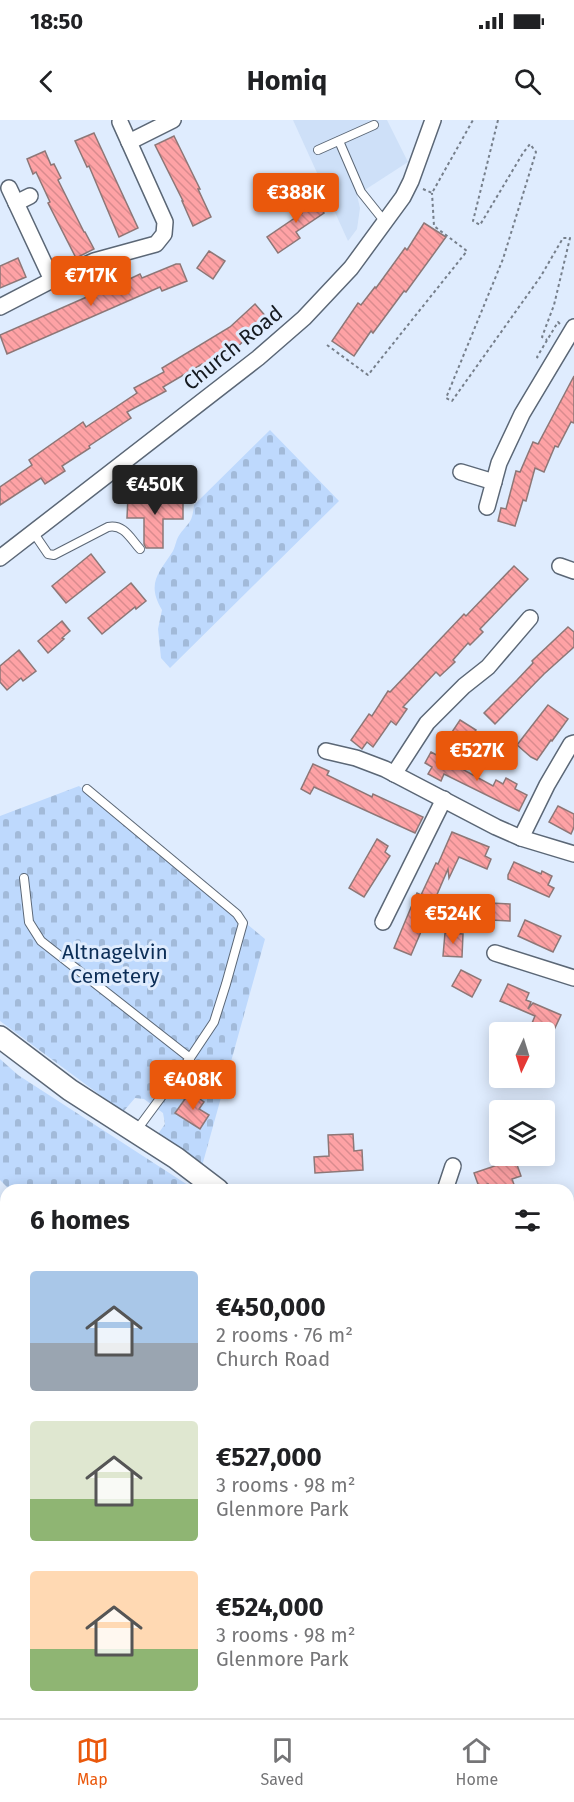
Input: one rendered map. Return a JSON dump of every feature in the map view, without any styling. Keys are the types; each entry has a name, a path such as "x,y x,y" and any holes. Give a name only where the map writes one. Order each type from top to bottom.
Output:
{"main road":[{"path":"0,1037 70,1090 176,1158 210,1184"}],"street":[{"path":"129,142 173,120"},
{"name":"Church Road","path":"0,558 258,358 304,318 351,268 403,197 433,120"},
{"path":"0,307 94,261 156,244 164,234 165,222 120,122"},
{"path":"9,188 23,199 52,280"},
{"path":"487,507 499,463 522,414 574,327"},
{"path":"461,472 494,482"},
{"path":"394,774 427,723 488,667 530,618"},
{"path":"521,838 547,785 571,744 574,743"},
{"path":"326,751 356,758 394,774 521,838 574,854"},
{"path":"382,922 444,799"},
{"path":"495,953 574,978"},
{"path":"448,1184 453,1166"}],"lane":[{"path":"318,150 374,125"},
{"path":"339,141 361,192 385,222"},
{"path":"33,532 48,554 54,555 115,525 121,527 140,549"},
{"path":"87,789 237,914 243,923 214,1022 135,1132"},
{"path":"24,878 29,922 41,941 190,1058"}],"path":[{"path":"327,345 368,375 467,251 434,226 432,193 473,120"},
{"path":"498,120 473,221 480,225 530,144 536,152 503,259 446,398 452,401 541,276 563,238 570,238 554,305 542,337 547,340"},
{"path":"411,181 432,193"}],"shaded area":[{"path":"293,120 387,120 408,162 357,195 360,208 357,229 348,241"}],"green space":[{"path":"270,430 339,501 170,668 161,658 158,629 162,610 155,592 156,579 179,536 190,521 194,505"},
{"name":"Altnagelvin Cemetery","path":"79,786 265,939 202,1166 158,1134 165,1124 163,1113 144,1099 135,1098 123,1112 0,1021 0,816"},
{"path":"0,1059 18,1075 186,1184 4,1184 0,1180"}],"building":[{"path":"94,133 138,228 119,237 89,166 87,167 75,141"},
{"path":"174,136 211,217 193,226 155,145"},
{"path":"45,151 51,165 54,164 61,178 58,180 94,249 76,258 48,203 50,202 36,172 33,174 27,159"},
{"path":"311,193 324,213 296,232 300,238 278,253 267,237 302,213 296,203"},
{"path":"424,223 446,237 406,292 404,291 373,333 371,331 354,356 332,341 358,303 361,305 405,248 407,250"},
{"path":"209,251 225,261 213,279 197,268"},
{"path":"18,258 26,277 0,288 0,266"},
{"path":"180,264 187,281 162,291 160,287 7,354 0,335 140,274 142,278"},
{"path":"255,304 268,319 236,348 204,367 202,364 163,387 166,391 127,412 131,418 62,466 65,471 45,484 41,478 0,505 0,487 32,465 29,460 83,422 86,427 137,393 134,388 164,372 162,368 230,327"},
{"path":"574,376 574,423 571,422 558,447 555,446 544,472 535,468 526,501 523,500 515,526 498,521 501,508 506,509 516,471 520,472 533,442 538,444"},
{"path":"128,496 183,497 183,519 163,519 163,548 146,548 144,518 127,518"},
{"path":"91,554 105,572 66,603 52,586"},
{"path":"514,566 528,579 480,629 483,632 470,645 468,643 453,660 455,662 440,676 436,672 403,707 407,709 396,725 391,721 373,747 367,742 362,749 351,740 369,714 372,716 388,691 390,692 464,614 466,616"},
{"path":"131,583 146,601 136,609 135,607 102,634 88,618"},
{"path":"62,621 70,631 48,653 38,641"},
{"path":"568,627 574,632 574,647 495,724 484,713 533,663 532,661"},
{"path":"19,650 36,671 23,681 21,678 7,690 0,682 0,666"},
{"path":"548,705 568,719 537,760 517,745"},
{"path":"460,720 476,730 464,748 448,738"},
{"path":"431,752 493,786 496,780 503,784 506,778 517,784 515,789 527,795 519,811 444,774 441,781 428,774 432,767 425,763"},
{"path":"313,764 329,771 327,775 372,797 373,794 423,817 415,833 314,787 310,794 301,789"},
{"path":"558,806 574,814 574,827 571,834 549,822"},
{"path":"452,832 489,847 485,856 491,859 487,869 459,857 449,878 448,869 411,955 394,948 417,893 421,895"},
{"path":"377,839 388,846 385,852 390,856 364,897 349,888"},
{"path":"514,862 541,874 542,871 552,876 548,885 554,888 549,897 508,879"},
{"path":"472,902 510,904 510,921 471,919"},
{"path":"525,920 561,936 553,952 518,936"},
{"path":"445,933 463,934 462,957 443,956"},
{"path":"461,970 481,980 472,997 452,986"},
{"path":"508,984 529,993 526,1000 531,1002 528,1009 533,1003 561,1015 555,1028 555,1022 532,1022 535,1016 500,1001"},
{"path":"190,1092 204,1102 199,1109 209,1115 200,1129 175,1113"},
{"path":"353,1134 354,1151 362,1150 363,1170 315,1173 314,1157 329,1156 328,1135"},
{"path":"494,1166 517,1166 521,1176 512,1179 514,1184 478,1184 474,1173"}]}
